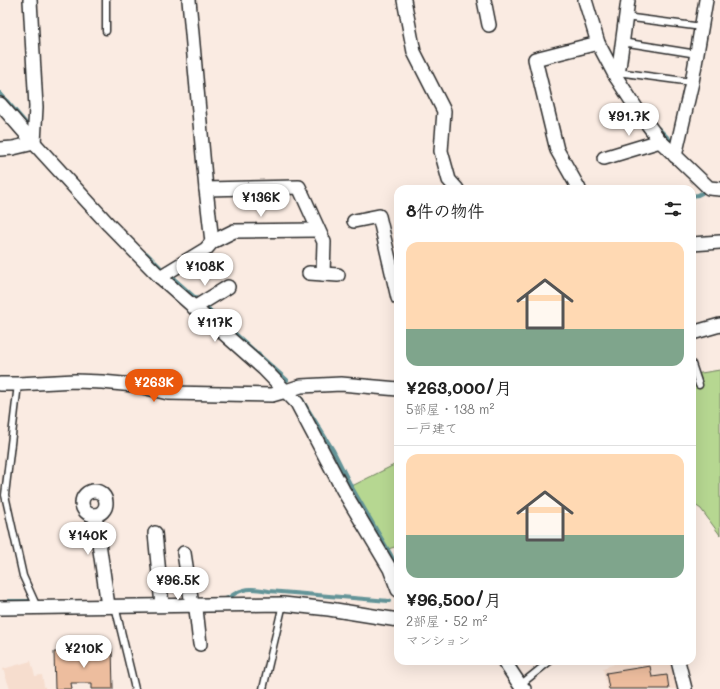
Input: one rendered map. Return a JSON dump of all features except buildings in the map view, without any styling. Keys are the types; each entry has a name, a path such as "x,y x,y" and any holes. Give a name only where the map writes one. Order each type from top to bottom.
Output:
{"street":[{"path":"30,0 36,107 34,143"},
{"path":"188,0 212,242"},
{"path":"404,0 414,52 444,111 441,151 449,180 453,185"},
{"path":"484,0 489,25"},
{"path":"585,0 598,42 640,114 660,141 675,156 710,188 720,189"},
{"path":"617,74 628,0"},
{"path":"675,156 692,82 702,27 705,0"},
{"path":"577,185 557,150 535,59 598,42"},
{"path":"0,104 109,225 160,277 264,369 297,403 343,490 390,569 394,580"},
{"path":"604,158 660,141"},
{"path":"0,149 13,148 34,143"},
{"path":"206,189 299,187 324,242 323,274"},
{"path":"354,222 380,216 394,280"},
{"path":"160,277 206,249 212,242 234,231 318,230"},
{"path":"696,244 720,242"},
{"path":"309,273 338,275"},
{"path":"194,308 228,287"},
{"path":"696,332 720,325"},
{"path":"0,384 74,381 102,382 134,385 168,393 272,395 286,392 301,386 341,384 394,389"},
{"path":"94,515 109,603"},
{"path":"155,533 162,605"},
{"path":"184,553 192,605 196,609 200,644"},
{"path":"0,608 35,602 162,605 283,604 329,609 394,619"},
{"path":"507,665 522,687"},
{"path":"679,665 685,689"}],"lane":[{"path":"106,0 106,32"},
{"path":"626,16 702,27"},
{"path":"622,42 697,54"},
{"path":"617,74 692,82"},
{"path":"696,378 698,385"},
{"path":"18,384 5,495 23,576 35,602"},
{"path":"109,603 136,689"},
{"path":"263,689 283,604"},
{"path":"522,687 546,665"}],"shaded area":[{"path":"31,661 35,676 42,675 46,689 10,689 3,669"},
{"path":"612,665 673,665 679,689 607,689 603,668"}],"green space":[{"path":"720,370 720,535 701,509 696,506 696,375"},
{"path":"394,465 394,547 388,549 352,486"}],"waterway":[{"path":"0,93 25,122"},
{"path":"658,128 671,141"},
{"path":"696,195 702,193"},
{"path":"146,253 160,267"},
{"path":"172,277 287,380"},
{"path":"301,398 333,450 351,486 394,561"},
{"path":"225,599 240,591 252,589 389,601"},
{"path":"9,601 34,601"},
{"path":"515,665 517,671"}]}
